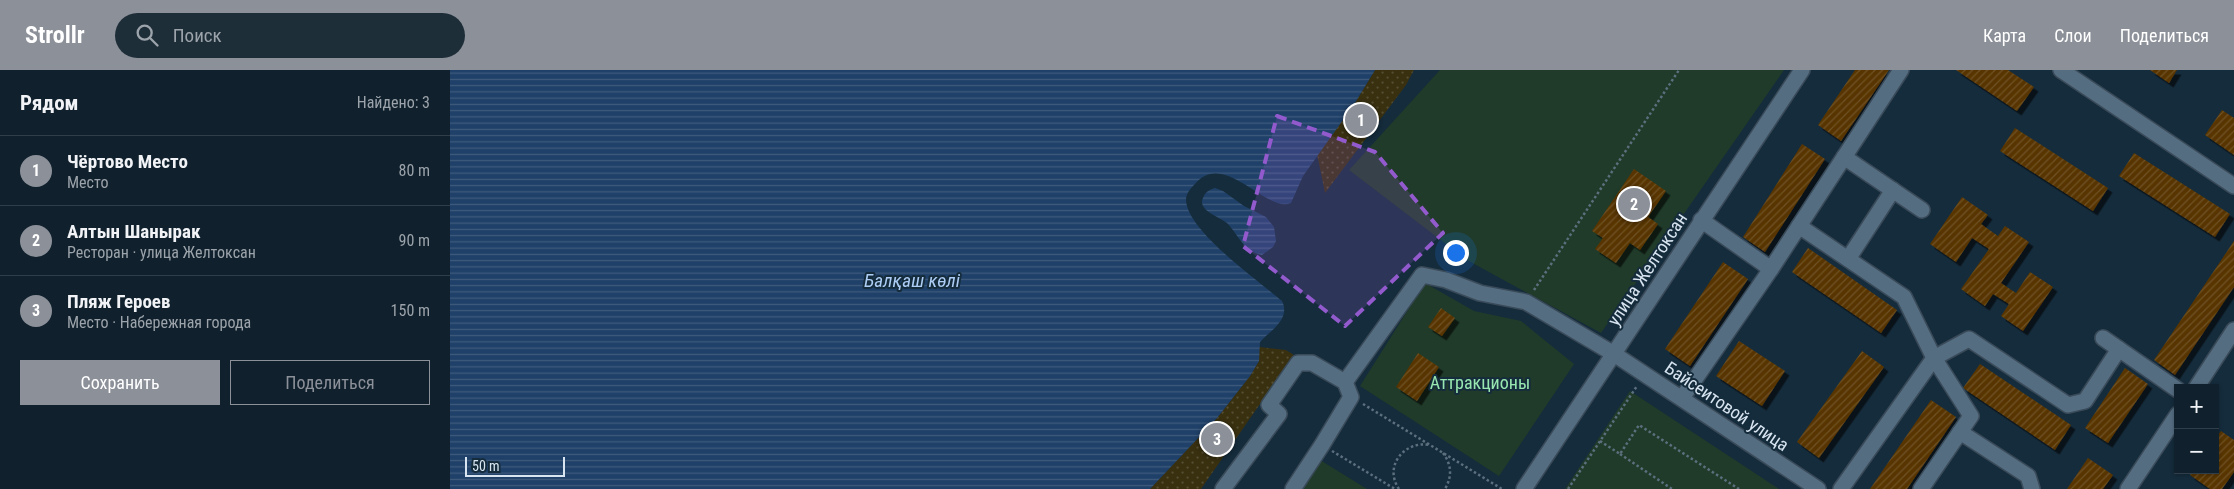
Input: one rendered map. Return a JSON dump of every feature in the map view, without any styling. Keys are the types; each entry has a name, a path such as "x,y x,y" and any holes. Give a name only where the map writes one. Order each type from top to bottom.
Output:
{"street":[{"name":"улица Желтоксан","path":"1524,489 1802,70"},
{"path":"1682,398 1771,269 1901,70"},
{"path":"2062,70 2234,186"},
{"path":"1844,157 1922,210"},
{"path":"1848,259 1892,190"},
{"path":"1701,220 1771,269"},
{"path":"1799,226 1904,297 1934,358 1971,416 1921,489"},
{"name":"Байсеитовой улица","path":"1345,382 1422,275 1446,280 1480,293 1526,302 1614,354 1818,489"},
{"path":"2199,384 2229,348 2234,330"},
{"path":"2103,338 2174,387"},
{"path":"1841,489 1934,358 1968,339 2068,405 2086,401 2119,349"},
{"path":"1223,489 1279,414 1269,405 1298,363 1312,363 1345,382 1351,397 1293,489"},
{"path":"2128,489 2174,420"},
{"path":"1960,432 2028,476 2032,489"}],"path":[{"path":"1526,302 1679,70"},
{"path":"1568,489 1645,374"},
{"path":"1351,397 1437,448 1497,488 1502,489"},
{"path":"1620,454 1639,425 1739,489"},
{"path":"1600,442 1672,489"},
{"path":"1400,489 1394,471 1395,464 1403,451 1416,444 1437,448 1447,459 1450,466 1449,480 1445,489"},
{"path":"1322,445 1395,489"}],"highlighted area":[{"path":"1277,116 1375,152 1443,233 1345,326 1243,246"}],"green space":[{"path":"1440,70 1784,70 1601,333 1467,260 1349,170"},
{"name":"Аттракционы","path":"1425,283 1474,311 1521,321 1574,364 1499,476 1360,386"},
{"path":"1630,391 1779,489 1565,489"},
{"path":"1320,460 1367,489 1299,489"}],"sand":[{"path":"1375,70 1414,70 1406,85 1325,193 1317,154 1353,106"},
{"path":"1259,347 1286,350 1294,355 1201,489 1150,489 1217,418 1250,376 1259,361"}],"water":[{"name":"Балқаш көлі","path":"450,70 1375,70 1353,106 1303,176 1291,203 1281,204 1270,200 1232,178 1219,174 1206,175 1190,189 1186,200 1189,212 1198,226 1226,255 1282,301 1284,313 1278,324 1260,342 1259,361 1250,376 1217,418 1150,489 450,489"},
{"path":"1215,188 1266,217 1274,227 1276,241 1273,247 1262,255 1251,251 1242,243 1225,221 1203,207 1202,203 1205,194"}],"building":[{"path":"1855,70 1889,70 1841,141 1818,125"},
{"path":"1956,70 2008,70 2034,87 2017,111"},
{"path":"2150,70 2177,70 2169,83"},
{"path":"2222,110 2234,118 2234,155 2205,135"},
{"path":"2015,128 2108,188 2093,211 2000,151"},
{"path":"1802,144 1825,159 1765,252 1743,237"},
{"path":"2134,153 2230,214 2215,237 2119,176"},
{"path":"1634,169 1666,191 1648,217 1658,224 1640,250 1630,243 1616,263 1595,249 1603,238 1592,231"},
{"path":"1962,197 1988,215 1981,224 1998,236 2005,226 2029,242 2001,283 2016,293 2030,272 2053,287 2023,331 2001,316 2009,304 1993,294 1985,306 1961,289 1989,249 1972,238 1956,262 1930,244"},
{"path":"2234,241 2234,287 2175,375 2154,360"},
{"path":"1808,248 1897,310 1881,333 1792,272"},
{"path":"1723,262 1748,279 1690,366 1665,349"},
{"path":"1441,308 1455,318 1442,336 1428,327"},
{"path":"1739,341 1785,371 1762,406 1716,376"},
{"path":"1862,351 1884,367 1819,458 1797,442"},
{"path":"1418,353 1439,367 1417,401 1396,387"},
{"path":"1980,364 2071,425 2055,450 1963,388"},
{"path":"2125,368 2148,384 2108,443 2085,428"},
{"path":"1931,400 1956,417 1907,489 1870,489"},
{"path":"2221,431 2234,440 2234,472 2222,489 2210,489 2190,475 2219,474 2219,433"},
{"path":"2088,458 2113,475 2103,489 2067,489"}],"place":[{"name":"Чёртово Место","path":"1361,120"},
{"name":"Алтын Шанырак","path":"1634,204"},
{"name":"Пляж Героев","path":"1217,439"}]}
